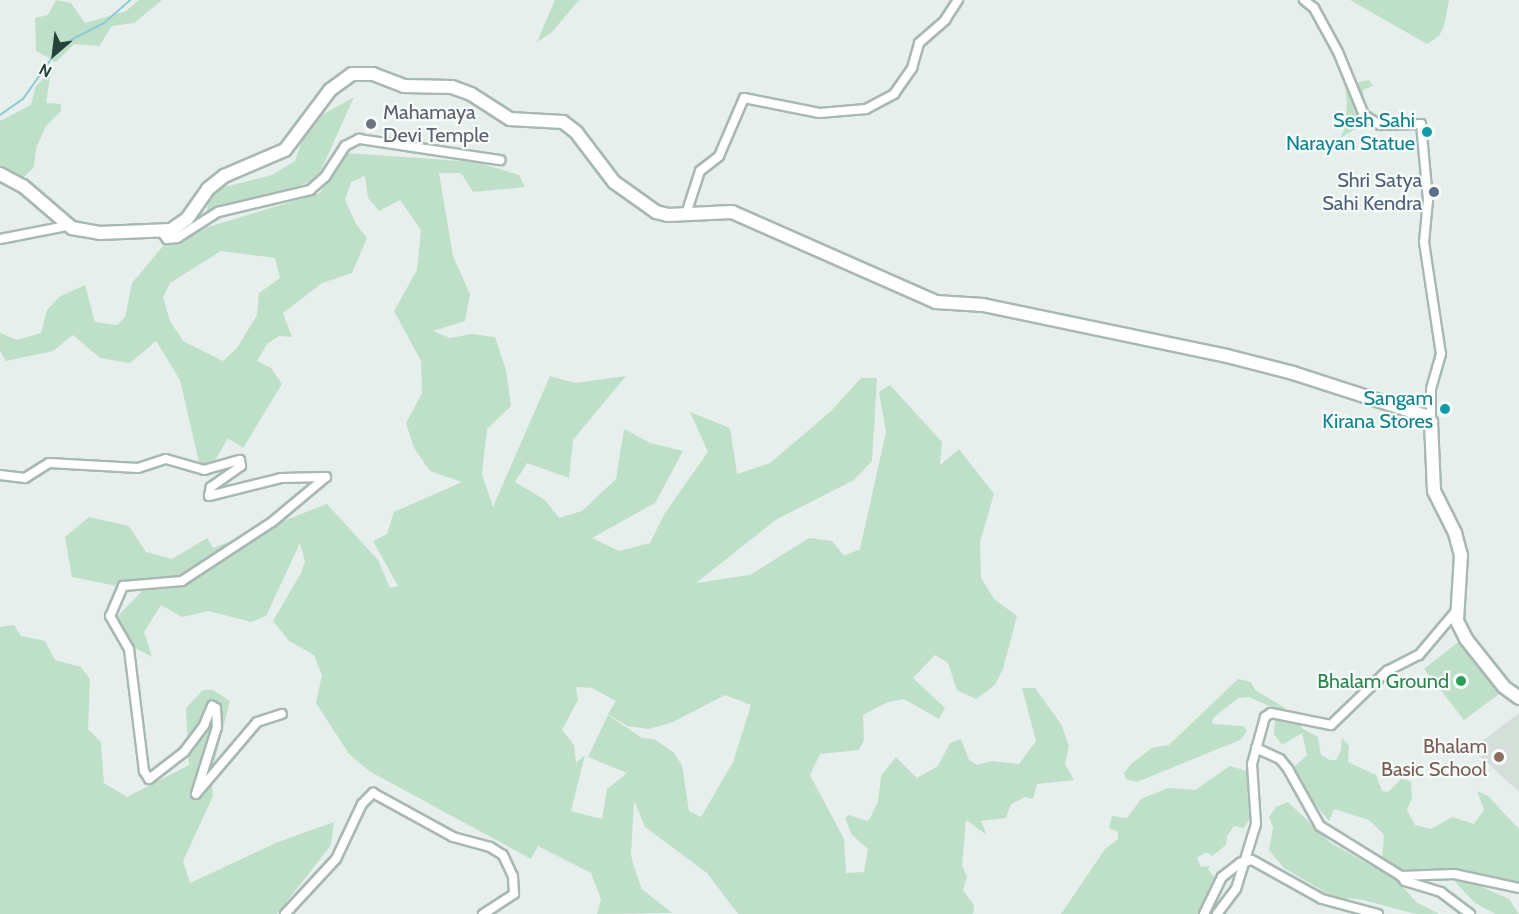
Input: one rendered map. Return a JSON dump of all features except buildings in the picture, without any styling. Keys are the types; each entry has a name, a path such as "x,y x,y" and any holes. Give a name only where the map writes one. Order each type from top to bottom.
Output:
{"main road":[{"path":"0,174 23,186 67,226 100,233 161,231 180,226 208,189 224,176 285,150 330,90 352,74 364,73 404,86 460,89 519,122 563,122 576,132 597,164 639,203 663,214 740,214 797,244 843,260 914,296 936,302 983,305 1227,356 1293,373 1431,421 1431,478 1455,533 1461,555 1456,610 1472,647 1504,687 1519,698"}],"street":[{"path":"686,214 699,171 719,156 744,98 820,113 866,109 894,94 912,68 919,43 945,20 958,0"},
{"path":"1305,0 1314,8 1338,52 1364,115 1380,125 1421,124 1428,200 1424,242 1441,354 1431,389 1431,421"},
{"path":"161,231 167,239 177,238 218,212 310,189 325,177 345,146 359,139 500,160"},
{"path":"0,239 67,226"},
{"path":"0,475 25,478 49,463 138,468 166,459 204,470 240,460 241,466 211,487 209,496 281,478 326,477 272,522 182,581 123,586 110,616 129,649 144,771 149,779 184,752 204,725 212,706 216,708 217,727 196,794 257,722 282,714"},
{"path":"1217,914 1228,905 1256,824 1252,764 1262,724 1271,713 1292,720 1330,725 1387,671 1419,655 1456,610"},
{"path":"1256,748 1280,759 1320,826 1401,876 1405,881 1441,892 1470,914"},
{"path":"285,914 336,859 362,804 373,793 453,837 490,846 503,855 513,876 514,894 483,914"},
{"path":"1204,914 1222,878 1245,861 1264,864 1337,905 1378,914"},
{"path":"1401,876 1454,874 1504,888 1519,888"}],"shaded area":[{"name":"Bhalam Basic School","path":"1519,713 1519,792 1472,749"}],"green space":[{"path":"56,0 71,3 85,23 126,11 139,0 162,0 134,23 112,26 99,46 74,44 56,62 36,51 35,18 48,15"},
{"path":"555,0 579,0 551,33 537,42"},
{"path":"1350,0 1449,0 1444,26 1439,36 1427,44"},
{"path":"1344,50 1356,83 1369,80 1373,86 1363,90 1366,123 1340,138 1345,128 1347,101 1342,66 1333,52"},
{"path":"51,71 46,103 61,104 61,111 46,126 36,148 34,167 21,180 0,169 0,121 31,105 36,86"},
{"path":"354,97 318,177 294,189 205,217 210,197 225,187 272,175 295,161 301,143 322,115"},
{"path":"346,153 476,162 519,175 525,187 473,192 461,173 439,173 453,256 470,294 465,321 433,331 450,338 472,334 495,337 506,370 511,406 487,429 482,474 493,507 550,376 575,383 626,376 573,440 569,478 527,463 515,482 545,500 559,518 582,511 616,479 624,429 650,443 683,451 655,503 592,538 619,551 650,543 665,513 708,452 690,412 730,428 737,474 770,463 831,411 861,378 877,378 872,461 854,480 777,519 696,583 750,575 809,538 832,541 844,556 860,549 886,432 879,392 890,385 942,442 940,465 959,449 994,494 980,542 981,578 994,599 1017,616 1003,669 995,685 976,699 957,690 948,663 935,655 913,678 945,708 939,719 904,699 888,702 863,715 864,740 859,750 820,754 810,775 844,839 846,873 864,872 868,849 852,835 845,818 849,815 867,821 870,818 878,802 881,776 896,757 917,778 938,766 950,743 961,739 969,760 977,765 992,761 1019,764 1036,741 1022,688 1035,688 1061,724 1069,746 1065,764 1074,780 1037,784 1033,799 1025,797 1011,804 1006,818 981,821 987,835 966,820 962,865 967,877 963,890 974,905 973,914 738,914 707,873 645,827 634,800 631,855 634,867 642,889 672,913 597,914 601,899 591,873 538,846 531,859 369,771 349,754 316,703 322,675 314,655 289,641 273,621 301,573 305,561 300,543 266,616 251,622 209,611 182,617 161,605 144,632 152,657 133,647 118,616 142,591 72,577 65,537 89,517 129,526 146,552 172,559 207,538 213,548 327,504 378,560 390,588 398,586 373,541 387,534 394,512 462,482 430,471 414,448 406,423 422,393 421,361 394,311 417,270 421,230 400,200 379,211 368,198 365,176 351,182 345,200 356,224 367,238 352,273 322,283 283,313 292,337 279,336 267,344 257,361 271,368 282,384 243,448 228,438 214,462 200,466 180,380 156,341 130,363 100,358 73,335 53,351 6,361 0,351 0,333 17,340 41,333 47,310 59,297 85,285 95,322 117,325 125,317 132,283 169,239 320,193","holes":["221,251 275,258 280,278 259,293 257,315 237,348 223,361 183,341 170,321 163,297 170,283","576,687 592,688 616,701 608,714 627,726 649,729 673,722 725,695 751,705 733,762 701,817 689,811 682,765 673,752 654,739 642,738 608,715 588,757 627,773 607,789 602,819 571,811 585,755 576,763 574,745 562,730 578,700"]},
{"path":"14,625 21,636 45,641 55,660 81,667 90,679 88,729 101,742 104,783 127,797 189,765 186,708 203,690 213,690 230,701 211,774 213,796 183,861 190,883 278,842 334,822 331,845 277,914 0,914 0,627"},
{"name":"Bhalam Ground","path":"1458,642 1499,694 1464,720 1424,669"},
{"path":"1238,679 1251,682 1255,690 1285,708 1303,729 1318,737 1321,755 1330,760 1336,760 1341,750 1342,738 1349,746 1348,762 1376,775 1382,791 1388,792 1401,779 1411,781 1412,798 1407,810 1415,825 1431,829 1452,817 1474,824 1484,810 1477,791 1488,796 1519,829 1519,882 1512,884 1474,872 1400,869 1397,880 1416,902 1439,914 1416,914 1359,899 1335,898 1284,868 1269,850 1273,828 1269,817 1276,807 1288,802 1331,843 1381,871 1384,835 1369,820 1334,809 1329,821 1299,785 1292,769 1307,755 1302,733 1282,745 1274,734 1276,709 1249,697 1238,698 1213,718 1212,724 1243,726 1247,731 1240,740 1137,782 1126,779 1124,773 1132,763 1152,748 1169,745"},
{"path":"1230,766 1250,772 1261,799 1244,828 1234,826 1227,836 1226,845 1212,856 1206,852 1197,858 1201,867 1210,866 1208,869 1215,878 1212,896 1204,909 1197,914 1061,914 1105,849 1118,839 1118,832 1109,828 1112,816 1127,818 1141,799 1168,788 1195,790"},
{"path":"1465,879 1509,899 1519,914 1496,914 1475,903 1455,882"}],"waterway":[{"path":"0,115 23,99 61,45 104,23 130,0"}],"place":[{"name":"Mahamaya Devi Temple","path":"371,124"},
{"name":"Sesh Sahi Narayan Statue","path":"1427,132"},
{"name":"Shri Satya Sahi Kendra","path":"1434,192"},
{"name":"Sangam Kirana Stores","path":"1445,409"},
{"name":"Bhalam Ground","path":"1461,681"},
{"name":"Bhalam Basic School","path":"1499,757"}]}
